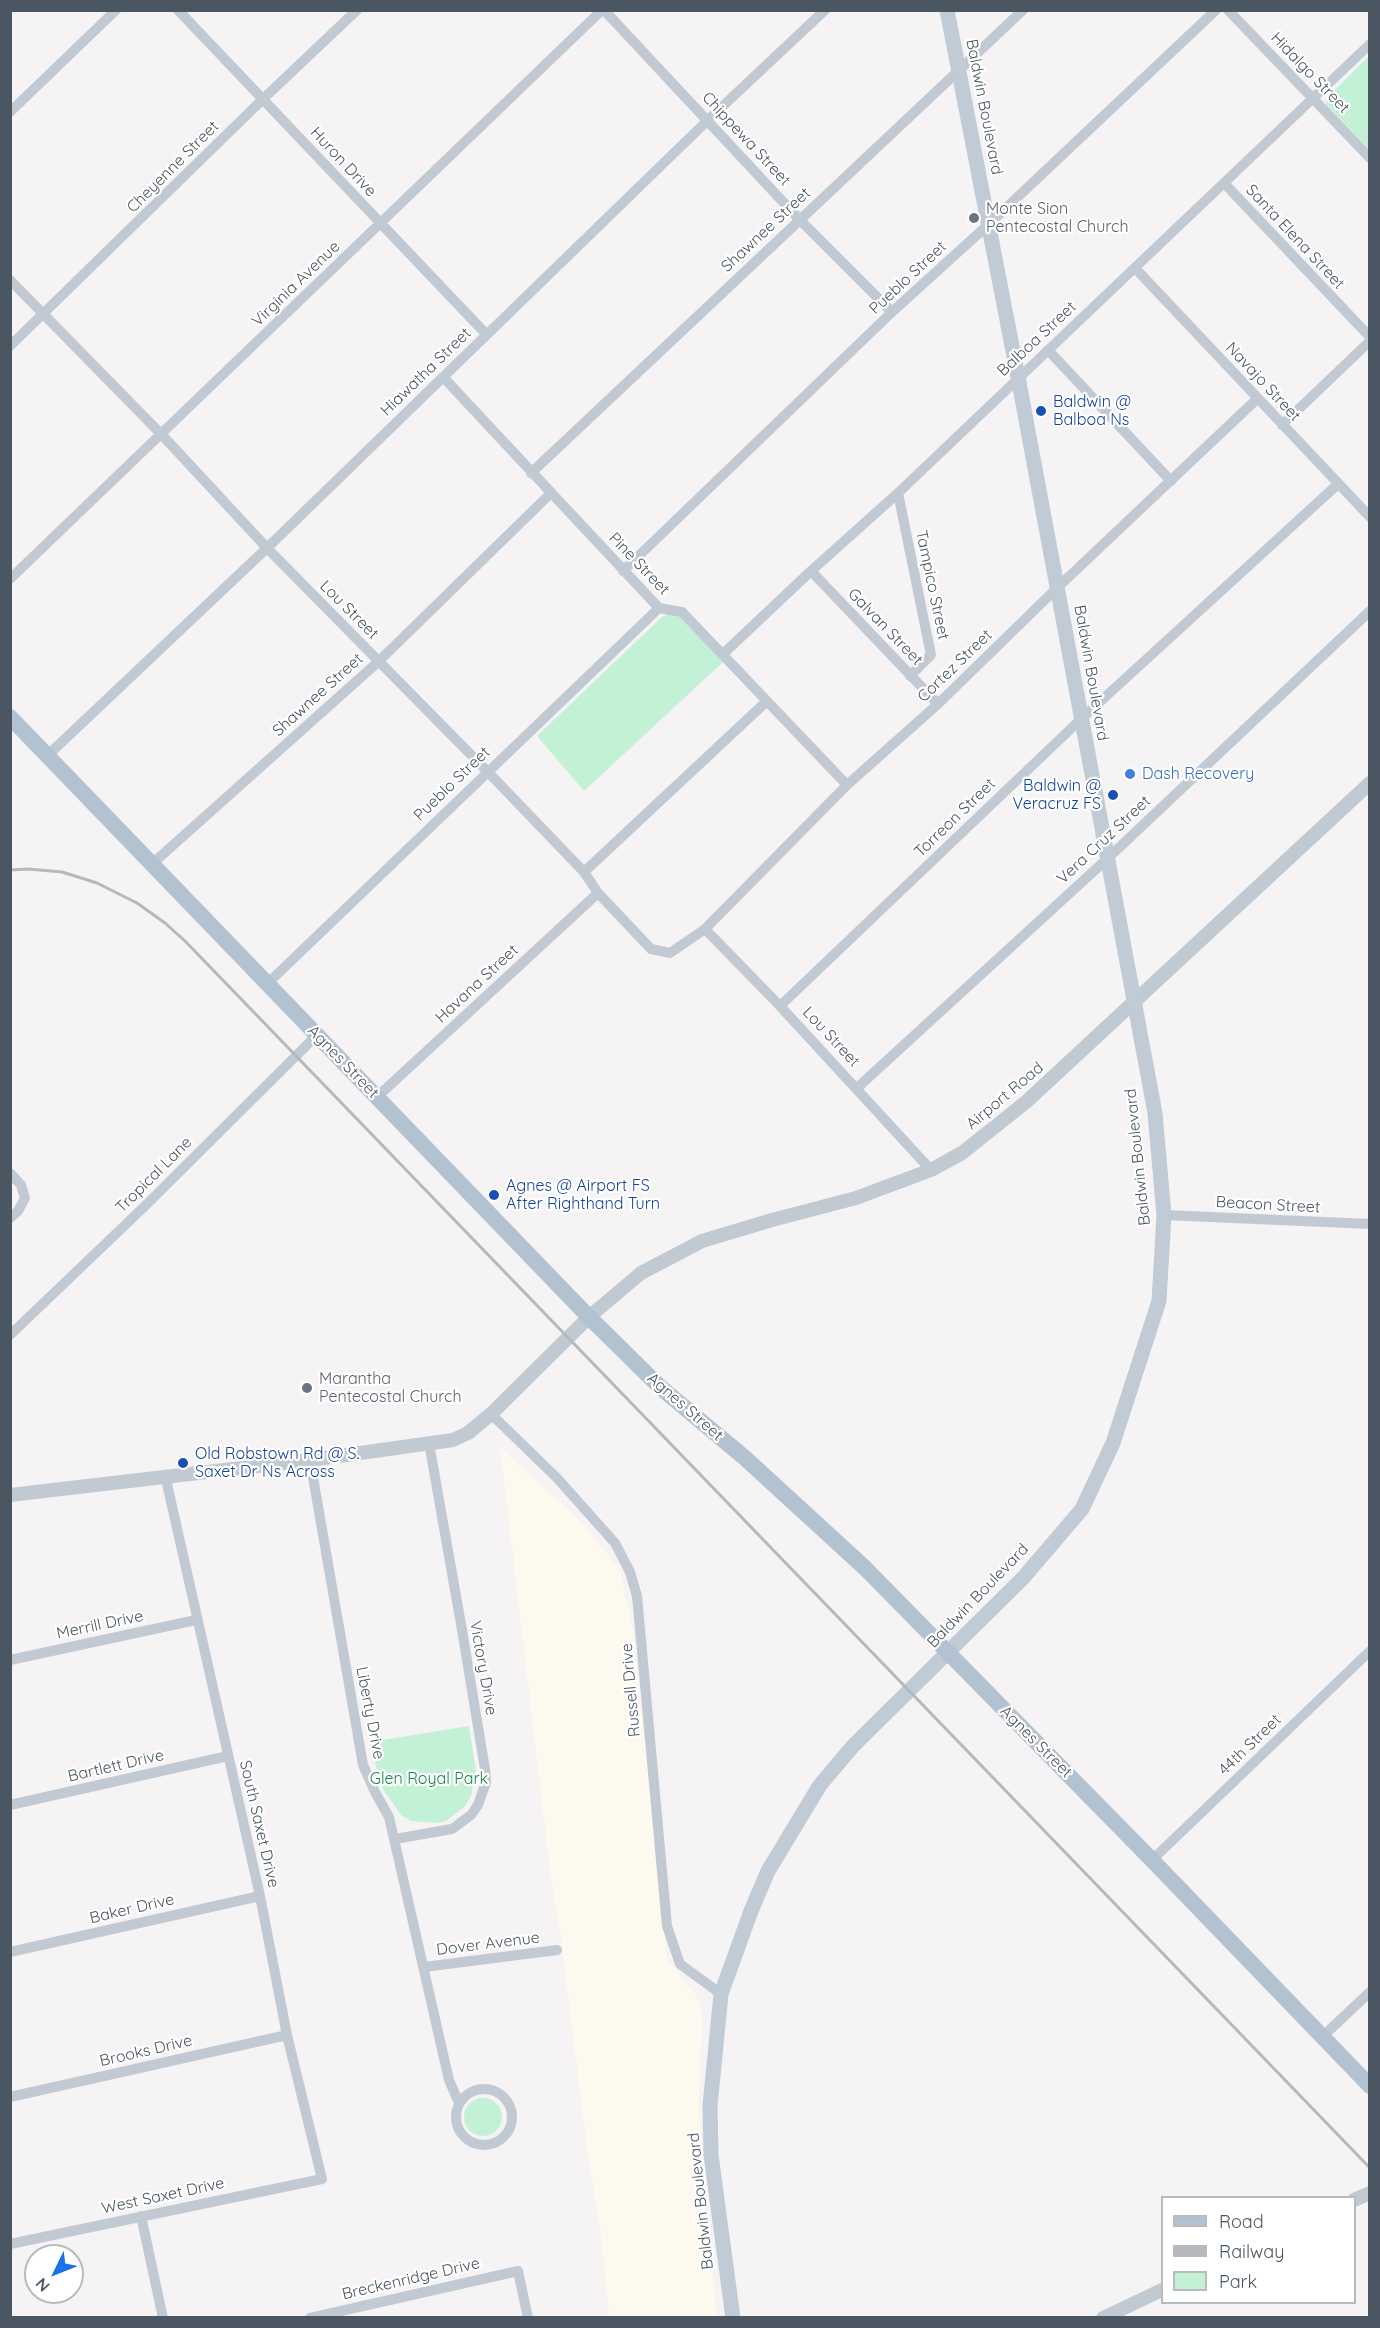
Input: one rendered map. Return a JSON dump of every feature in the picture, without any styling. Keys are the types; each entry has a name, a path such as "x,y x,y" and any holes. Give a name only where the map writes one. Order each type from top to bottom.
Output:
{"main road":[{"name":"Baldwin Boulevard","path":"733,2318 711,2155 710,2106 721,1994 751,1911 768,1871 820,1785 853,1746 1023,1578 1082,1509 1113,1443 1159,1301 1164,1215 1155,1113 947,10"},
{"name":"Agnes Street","path":"10,717 589,1317 660,1387 745,1458 865,1568 1370,2086"}],"street":[{"path":"10,112 116,10"},
{"name":"Huron Drive","path":"178,10 486,334"},
{"name":"Cheyenne Street","path":"10,346 357,10"},
{"name":"Chippewa Street","path":"603,10 799,219 892,312"},
{"name":"Virginia Avenue","path":"10,579 603,10"},
{"name":"Hiawatha Street","path":"48,756 825,10"},
{"name":"Shawnee Street","path":"531,473 1023,10"},
{"name":"Pueblo Street","path":"623,571 892,312 1216,10"},
{"name":"Hidalgo Street","path":"1228,10 1370,158"},
{"name":"Balboa Street","path":"723,654 898,493 1370,44"},
{"name":"Santa Elena Street","path":"1224,183 1370,339"},
{"name":"Navajo Street","path":"1135,268 1370,517"},
{"name":"Lou Street","path":"10,280 162,435 267,548 584,872 598,893 651,949 670,953"},
{"path":"1282,425 1370,339"},
{"path":"1048,350 1171,481"},
{"name":"Pine Street","path":"443,377 659,608 682,612 847,785"},
{"name":"Cortez Street","path":"670,953 705,929 847,785 938,704 1258,398"},
{"name":"Torreon Street","path":"780,1005 1080,720 1338,484"},
{"name":"Shawnee Street","path":"152,864 378,662 551,493"},
{"name":"Tampico Street","path":"898,493 932,655 910,676"},
{"name":"Galvan Street","path":"811,571 938,704"},
{"name":"Pueblo Street","path":"267,984 659,608"},
{"name":"Vera Cruz Street","path":"857,1088 1107,859 1370,611"},
{"path":"584,872 767,701"},
{"name":"Airport Road","path":"10,1495 165,1475 310,1460 453,1440 468,1433 491,1414 589,1317 641,1273 702,1241 856,1198 931,1170 962,1152 1026,1102 1370,783"},
{"name":"Havana Street","path":"377,1097 598,893"},
{"name":"Lou Street","path":"705,929 780,1005 931,1170"},
{"name":"Tropical Lane","path":"10,1335 146,1206 316,1036"},
{"path":"10,1173 21,1185 25,1198 18,1211 10,1218"},
{"name":"Beacon Street","path":"1164,1215 1370,1224"},
{"name":"Russell Drive","path":"491,1414 557,1478 615,1543 630,1572 637,1596 667,1926 680,1964 721,1994"},
{"name":"Victory Drive","path":"395,1839 452,1829 471,1815 478,1805 486,1782 429,1443"},
{"name":"Liberty Drive","path":"310,1460 363,1764 389,1817 449,2080 459,2103"},
{"name":"South Saxet Drive","path":"165,1475 260,1896 287,2035 322,2179"},
{"name":"Merrill Drive","path":"10,1660 196,1620"},
{"name":"44th Street","path":"1152,1860 1370,1651"},
{"name":"Bartlett Drive","path":"10,1805 228,1756"},
{"name":"Baker Drive","path":"10,1952 260,1896"},
{"name":"Dover Avenue","path":"424,1967 556,1950"},
{"path":"1321,2038 1370,1992"},
{"name":"Brooks Drive","path":"10,2097 287,2035"},
{"path":"478,2090 489,2090 500,2095 508,2103 511,2114 510,2126 504,2136 495,2143 483,2145 472,2142 463,2136 457,2125 456,2114 459,2103 467,2094 478,2090"},
{"name":"West Saxet Drive","path":"10,2244 322,2179"},
{"path":"1356,2199 1370,2193"},
{"path":"141,2216 163,2318"},
{"name":"Breckenridge Drive","path":"310,2318 518,2271 528,2318"},
{"path":"1103,2318 1161,2290"}],"shaded area":[{"path":"500,1447 581,1522 620,1570 633,1629 667,1959 698,1998 702,2017 699,2101 707,2229 717,2317 609,2317 599,2219 588,2156 561,1939 549,1863"}],"green space":[{"path":"1369,56 1369,149 1326,104 1326,99"},
{"path":"670,613 683,618 723,662 584,791 537,736 662,617"},
{"name":"Glen Royal Park","path":"469,1726 476,1771 471,1796 465,1806 446,1821 436,1823 411,1821 401,1815 381,1786 370,1742"},
{"path":"483,2098 490,2099 496,2104 501,2110 501,2124 496,2130 490,2135 483,2136 476,2135 470,2130 465,2124 464,2117 465,2110 470,2104 476,2099"}],"railway":[{"path":"10,870 62,872 97,883 137,903 186,942 1370,2168"}],"place":[{"name":"Monte Sion Pentecostal Church","path":"974,218"},
{"name":"Baldwin @ Balboa Ns","path":"1041,411"},
{"name":"Dash Recovery","path":"1130,774"},
{"name":"Baldwin @ Veracruz FS","path":"1113,795"},
{"name":"Agnes @ Airport FS After Righthand Turn","path":"494,1195"},
{"name":"Marantha Pentecostal Church","path":"307,1388"},
{"name":"Old Robstown Rd @ S. Saxet Dr Ns Across","path":"183,1463"}]}
